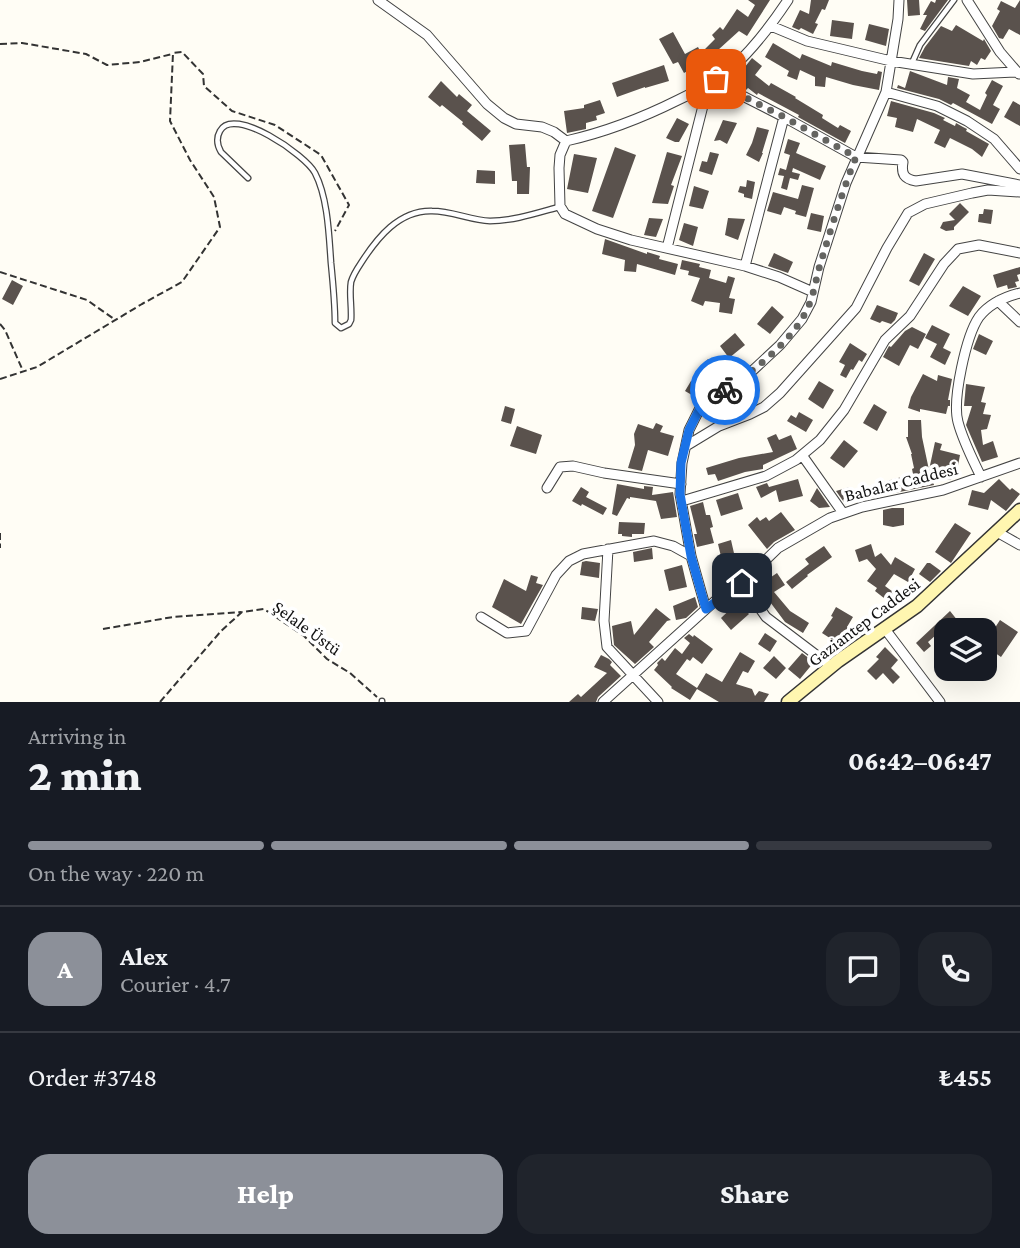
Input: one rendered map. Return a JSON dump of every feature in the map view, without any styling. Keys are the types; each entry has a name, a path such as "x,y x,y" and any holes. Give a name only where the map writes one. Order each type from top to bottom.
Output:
{"main road":[{"name":"Gaziantep Caddesi","path":"788,702 917,606 1020,510"}],"street":[{"path":"378,0 427,35 487,104 504,118 516,124 542,127 566,141"},
{"path":"566,141 620,126 712,83 733,67 771,26 788,0"},
{"path":"706,609 691,556 682,501 681,463 689,430 699,410 750,373 780,345 802,319 811,302 842,195 886,92 899,0"},
{"path":"967,0 1000,52 1018,73"},
{"path":"771,26 807,41 891,61 973,74 1018,73"},
{"path":"712,83 784,117 856,157 901,160 904,162 902,171 906,178 916,181 962,174 1020,185"},
{"path":"667,248 712,83"},
{"path":"886,92 937,106 967,121 994,139 1020,169"},
{"path":"744,266 784,117"},
{"path":"566,141 560,155 560,206 565,214 597,229 631,240 744,266 813,292"},
{"path":"686,446 719,426 764,407 780,393 856,308 908,214 925,204 972,193 989,190 1020,192"},
{"path":"682,501 766,476 802,455 820,440 844,410 884,340 910,316 944,264 958,249 979,245 1020,253"},
{"path":"981,477 957,420 958,384 968,344 979,318 994,302 1020,293"},
{"path":"998,301 1020,320"},
{"path":"802,455 843,513"},
{"name":"Babalar Caddesi","path":"603,702 706,609 742,583 778,548 830,518 862,506 943,490 1020,463"},
{"path":"547,488 561,467 573,466 681,484"},
{"path":"997,532 1020,545"},
{"path":"481,617 507,633 526,631 556,575 569,561 583,554 654,541 673,546 691,556"},
{"path":"608,549 604,621 607,647 658,702"},
{"path":"742,583 766,617 832,667"},
{"path":"885,629 940,702"}],"lane":[{"path":"911,64 920,45 954,0"},
{"path":"248,178 218,146 219,133 226,125 232,123 251,127 273,138 309,164 315,173 321,190 330,242 335,323 341,328 351,320 353,276 379,238 401,219 429,211 488,221 560,206"}],"path":[{"path":"0,44 22,43 86,54 107,65 140,62 182,52 203,74 204,86 232,111 275,125 321,155 349,205 330,242"},
{"path":"0,379 37,367 182,282 220,228 214,197 190,160 170,121 173,53"},
{"path":"0,272 88,299 115,320"},
{"path":"0,324 23,372"},
{"path":"0,533 0,548"},
{"name":"Şelale Üstü","path":"103,629 173,617 264,609 304,636 327,659 350,673 382,701"},
{"path":"160,702 221,631 242,612"}],"building":[{"path":"748,0 770,0 747,36 739,31 707,60 684,73 678,62 673,64 659,39 673,32 685,54 698,47 701,53 715,39 712,35 720,27 723,30 737,9 748,17 755,5"},
{"path":"811,0 829,0 815,23 818,24 813,34 792,27 800,10 809,14"},
{"path":"907,0 919,0 920,15 908,16"},
{"path":"936,0 948,0 925,31 920,29 927,15 923,15 931,1 935,3"},
{"path":"1020,0 1020,35 1009,29 1003,39 999,38 992,26 1000,11 997,9 1001,1 1015,8"},
{"path":"832,20 854,23 852,39 830,36"},
{"path":"869,24 889,29 886,46 865,40"},
{"path":"956,25 983,41 984,39 991,51 985,60 981,58 977,65 971,61 969,66 919,58 941,26 952,31"},
{"path":"773,43 800,59 802,54 831,66 832,62 877,74 878,71 882,72 879,90 826,77 825,87 815,86 815,77 800,70 797,80 787,76 789,71 765,57"},
{"path":"752,58 762,66 755,75 769,86 771,83 796,97 838,128 840,125 851,131 845,143 798,117 799,115 733,82"},
{"path":"664,65 669,81 617,97 612,83"},
{"path":"910,71 947,85 948,77 959,79 957,88 970,95 966,102 980,110 992,80 1003,86 993,105 1000,109 992,124 953,103 951,105 939,99 897,88 898,85 905,88"},
{"path":"441,81 457,97 459,94 472,105 467,111 491,131 482,141 462,124 463,122 428,97"},
{"path":"600,100 605,113 596,116 597,120 586,123 586,129 567,133 564,111 584,108 584,105"},
{"path":"891,101 934,113 955,126 956,123 967,129 966,131 989,144 982,157 950,138 945,148 934,143 940,130 917,119 913,132 895,127 897,118 887,116"},
{"path":"1013,101 1020,105 1020,126 1004,117"},
{"path":"677,118 689,124 679,142 675,142 666,138"},
{"path":"723,120 737,123 727,144 720,140 714,141"},
{"path":"757,127 769,130 759,162 746,155"},
{"path":"788,139 800,143 796,153 826,166 820,180 793,168 792,172 800,174 798,180 790,178 787,190 781,188 784,176 778,175 780,168 786,170 790,155 784,153"},
{"path":"525,144 527,167 530,167 529,194 517,194 517,181 512,181 509,145"},
{"path":"615,147 636,155 613,218 592,211"},
{"path":"667,152 682,156 671,185 674,186 668,204 652,203"},
{"path":"710,152 719,154 712,175 699,171 702,161 707,162"},
{"path":"574,154 597,158 588,193 567,189"},
{"path":"477,170 495,171 495,184 476,183"},
{"path":"747,180 755,182 752,199 738,192 740,186 746,187"},
{"path":"802,185 814,188 806,217 784,207 781,215 767,211 773,192 798,199"},
{"path":"694,186 709,191 703,209 689,206"},
{"path":"960,203 969,212 954,230 946,231 940,228 943,222 955,220 949,214"},
{"path":"984,209 993,210 991,224 978,222 979,214 983,214"},
{"path":"811,213 824,216 821,232 807,229"},
{"path":"649,218 663,219 656,237 644,235"},
{"path":"728,218 745,219 738,240 725,235"},
{"path":"684,223 698,227 693,246 679,240"},
{"path":"605,239 678,264 675,275 637,264 636,272 624,271 625,260 602,254"},
{"path":"774,253 793,262 788,273 768,266"},
{"path":"924,253 935,259 919,286 909,281"},
{"path":"682,260 711,270 709,278 726,283 728,276 735,278 729,298 735,299 732,314 719,312 720,303 705,301 703,306 691,301 700,278 688,275 689,271 680,269"},
{"path":"1020,267 1020,274 1017,275 1019,281 1015,282 1017,287 1008,289 1007,285 997,288 993,275"},
{"path":"12,280 23,286 13,305 2,299"},
{"path":"963,286 981,296 968,316 949,306"},
{"path":"877,305 898,313 891,324 870,319"},
{"path":"772,306 784,317 770,334 757,324"},
{"path":"932,325 950,334 943,348 951,352 945,365 930,357 937,344 925,338"},
{"path":"912,327 926,334 918,349 910,345 899,366 883,357 889,346"},
{"path":"735,333 745,345 729,358 720,346"},
{"path":"979,334 993,341 986,355 973,349"},
{"path":"850,343 867,354 862,362 859,360 853,370 851,369 846,378 840,375 845,365 839,362"},
{"path":"708,359 719,368 713,376 701,367"},
{"path":"923,374 937,381 938,375 952,379 948,400 950,406 946,414 908,408"},
{"path":"691,381 703,387 697,398 685,391"},
{"path":"819,381 834,390 823,409 808,399"},
{"path":"966,384 985,387 981,402 986,403 983,414 991,415 987,429 981,430 983,445 993,441 998,457 982,462 966,425 972,406 964,406"},
{"path":"874,404 887,412 877,431 863,423"},
{"path":"505,406 515,409 511,424 501,421"},
{"path":"799,412 813,420 806,432 787,421 791,415 796,418"},
{"path":"908,420 921,420 929,470 935,442 942,444 940,450 960,455 957,471 954,470 951,480 932,477 934,485 846,505 836,491 850,487 853,492 858,492 913,474 912,454 906,437"},
{"path":"656,423 663,426 660,432 674,436 668,456 648,450 642,471 628,468 638,424 653,429"},
{"path":"517,426 542,435 536,454 510,446"},
{"path":"776,434 779,440 791,435 797,449 763,465 763,469 718,481 715,474 708,475 706,468 773,452 767,438"},
{"path":"844,440 858,451 844,468 830,458"},
{"path":"798,479 803,496 779,502 776,490 761,498 756,487 767,483 769,487"},
{"path":"999,479 1010,490 1012,488 1020,494 1006,511 991,500 988,510 968,505 972,490 984,493"},
{"path":"617,484 644,489 644,486 653,487 652,495 673,492 677,517 661,519 656,501 630,497 617,516 612,514"},
{"path":"581,487 589,492 586,497 607,508 603,515 572,501"},
{"path":"817,488 830,507 819,508 810,501"},
{"path":"738,493 743,509 721,516 716,500"},
{"path":"703,502 706,515 710,515 714,543 697,547 694,534 697,534 690,506"},
{"path":"904,508 904,525 883,525 883,510"},
{"path":"781,512 795,530 767,549 748,525 757,517 760,521 766,517 769,521"},
{"path":"619,522 645,523 644,534 622,536 618,534"},
{"path":"955,523 971,533 951,563 935,552"},
{"path":"731,540 736,562 723,565 718,544"},
{"path":"871,544 875,557 881,553 891,565 895,557 915,569 908,582 894,574 885,586 900,597 894,606 867,581 876,569 867,559 859,562 855,550"},
{"path":"824,546 832,557 792,589 786,582 809,564 805,559"},
{"path":"652,548 653,559 634,562 633,552"},
{"path":"582,562 600,563 599,578 580,575"},
{"path":"927,563 941,571 930,582 919,574"},
{"path":"682,565 687,587 669,591 664,570"},
{"path":"777,573 785,585 774,592 790,611 809,623 803,633 785,622 758,586"},
{"path":"531,575 538,577 536,583 543,585 521,624 492,607 504,579 526,591"},
{"path":"695,597 698,607 686,618 676,620 673,606"},
{"path":"738,602 749,614 731,630 721,618"},
{"path":"582,607 598,609 595,621 581,619"},
{"path":"836,607 853,617 839,644 822,633"},
{"path":"656,608 671,620 667,621 649,642 654,647 635,664 614,645 612,626 631,621 634,635"},
{"path":"950,611 956,618 943,618"},
{"path":"1000,620 1018,632 1001,657 997,654 997,625"},
{"path":"934,626 934,637 928,642 931,646 924,652 916,643"},
{"path":"765,633 777,641 770,652 758,644"},
{"path":"689,634 713,649 702,664 693,657 690,661 687,659 676,674 697,688 706,673 722,682 740,652 755,661 748,673 743,671 736,684 752,689 755,696 759,691 769,694 764,702 719,702 697,689 690,700 671,688 654,670 657,663 662,658 665,661 675,648 682,654 690,643 684,638"},
{"path":"885,647 898,660 891,668 900,677 893,684 883,673 876,680 867,671 879,659 876,657"},
{"path":"802,653 814,662 800,679 788,669"},
{"path":"601,655 612,662 610,665 621,676 596,702 569,702 578,694 581,697 607,673 594,667"},
{"path":"774,656 786,668 776,679 763,668"}],"way so far":[{"path":"716,79 731,90 856,157 819,267 811,302 802,319 780,345 750,373 725,390"}],"route":[{"path":"725,390 699,410 689,430 681,463 680,494 691,556 706,609 742,583"}]}
